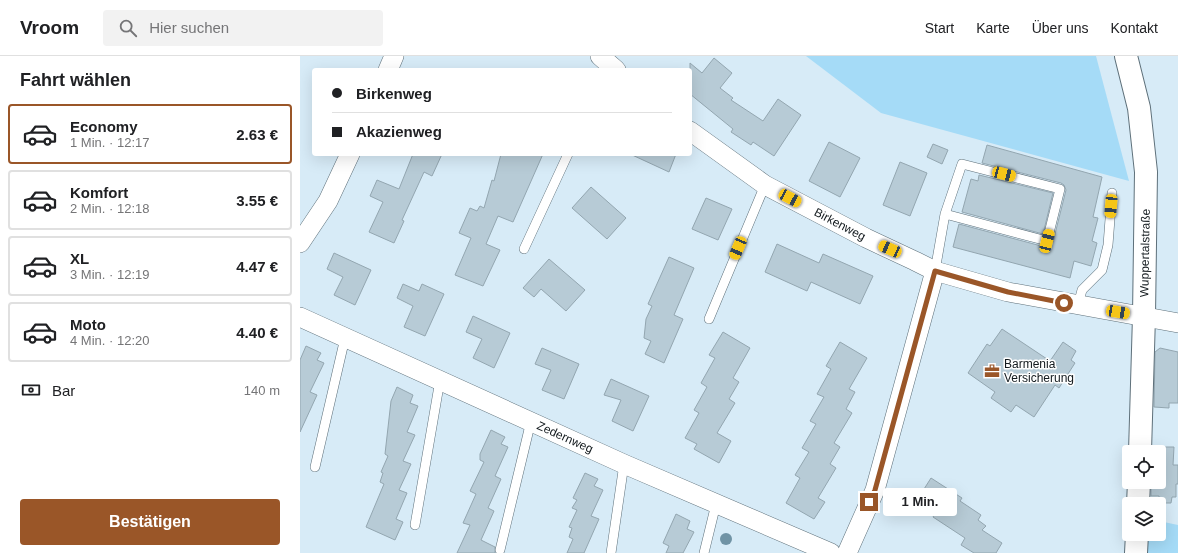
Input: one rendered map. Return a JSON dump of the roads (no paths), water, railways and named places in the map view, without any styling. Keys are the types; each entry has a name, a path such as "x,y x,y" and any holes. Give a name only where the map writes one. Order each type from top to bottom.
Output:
{"main road":[{"name":"Wuppertalstraße","path":"1129,59 1139,108 1146,172 1140,445"},
{"path":"1136,553 1137,541"}],"street":[{"path":"389,68 394,56"},
{"name":"Birkenweg","path":"692,132 765,185 866,238 935,271 1008,292 1178,323"},
{"path":"300,243 328,201 349,156"},
{"path":"847,553 875,490 935,271"},
{"name":"Zedernweg","path":"300,318 624,464 831,553"}],"lane":[{"path":"524,250 567,156"},
{"path":"935,271 945,214 962,164 1060,189 1047,241 945,214"},
{"path":"709,319 765,185"},
{"path":"1078,305 1082,290 1102,270 1108,245 1112,193"},
{"path":"315,467 345,338"},
{"path":"415,525 440,380"},
{"path":"500,550 531,421"},
{"path":"611,553 624,464"},
{"path":"704,553 716,504"}],"place":[{"name":"Barmenia Versicherung","path":"992,371"}]}
